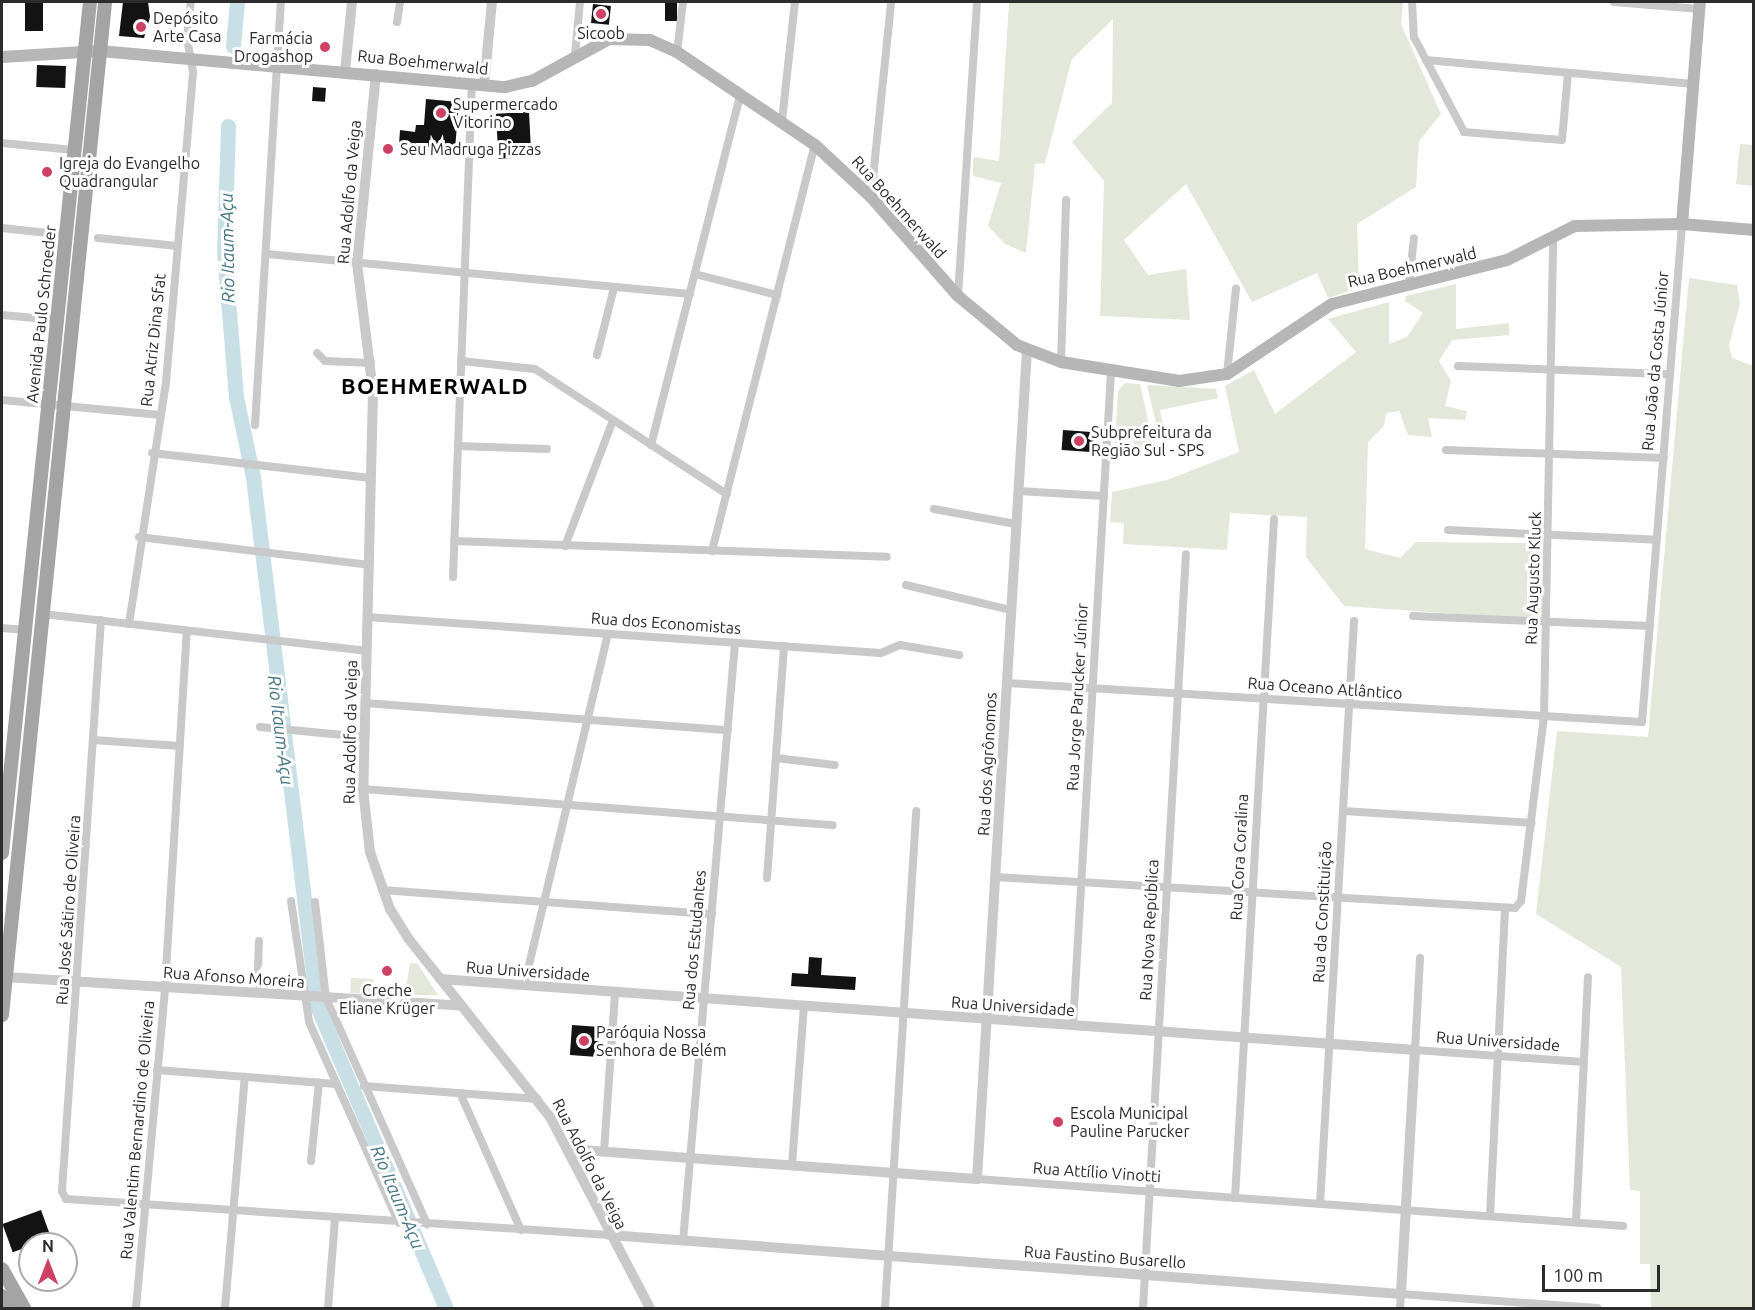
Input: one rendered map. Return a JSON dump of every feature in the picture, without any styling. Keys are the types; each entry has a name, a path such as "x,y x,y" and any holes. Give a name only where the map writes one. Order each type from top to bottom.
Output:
{"main road":[{"name":"Avenida Paulo Schroeder","path":"2,853 90,2"},
{"name":"Avenida Paulo Schroeder","path":"2,1015 4,977 105,2"},
{"name":"Rua João da Costa Júnior","path":"1682,224 1700,5"},
{"name":"Rua Boehmerwald","path":"2,57 100,51 345,71 478,85 521,85 574,55 625,36 677,52 815,145 871,197 958,296 1027,350 1061,362 1192,382 1227,374 1318,311 1409,283 1507,260 1553,235 1583,224 1682,224 1754,230"},
{"path":"2,1269 24,1308"},
{"path":"2,1296 9,1308"}],"street":[{"name":"Rua Atriz Dina Sfat","path":"129,624 139,537 160,415 178,246 190,58 191,2"},
{"path":"255,425 281,2"},
{"path":"345,71 352,2"},
{"path":"398,22 400,2"},
{"path":"453,577 465,275 478,85 492,2"},
{"path":"574,55 580,2"},
{"path":"677,52 683,2"},
{"path":"782,121 795,2"},
{"path":"871,197 891,2"},
{"path":"958,296 977,2"},
{"path":"1412,2 1411,29 1464,132 1562,140 1568,73"},
{"path":"1614,2 1700,5"},
{"path":"1426,60 1694,84"},
{"name":"Rua Adolfo da Veiga","path":"376,74 357,263 371,363 371,478 363,789 367,837 382,890 398,923 440,980 539,1099 568,1149 609,1235 650,1308"},
{"path":"651,445 741,93"},
{"path":"2,143 74,150"},
{"path":"712,551 815,145"},
{"path":"1061,362 1066,200"},
{"name":"Rua João da Costa Júnior","path":"1642,722 1682,224"},
{"path":"2,228 66,235"},
{"name":"Rua Augusto Kluck","path":"1505,910 1521,901 1544,716 1552,454 1553,235"},
{"path":"98,238 178,246"},
{"path":"1409,283 1414,238"},
{"path":"267,254 465,275 690,294"},
{"path":"695,274 777,295"},
{"path":"597,355 614,288"},
{"path":"1227,374 1236,288"},
{"path":"2,315 57,320"},
{"name":"Rua dos Agrônomos","path":"977,1179 1027,350"},
{"path":"317,353 325,361 371,363"},
{"path":"461,361 530,366 727,494"},
{"path":"1458,366 1670,374"},
{"name":"Rua Jorge Parucker Júnior","path":"1073,1025 1111,371"},
{"path":"2,400 160,415"},
{"path":"565,546 613,420"},
{"path":"458,446 547,449"},
{"path":"1446,450 1664,458"},
{"path":"152,453 371,478"},
{"path":"1018,491 1104,496"},
{"path":"934,509 1016,524"},
{"name":"Rua Cora Coralina","path":"1235,1197 1274,519"},
{"path":"1448,530 1657,540"},
{"path":"139,537 369,565"},
{"path":"454,541 887,557"},
{"name":"Rua Nova República","path":"1143,1308 1186,554"},
{"path":"906,585 1011,610"},
{"path":"43,614 366,651"},
{"path":"1413,616 1650,626"},
{"name":"Rua dos Economistas","path":"367,617 881,653 900,645 959,655"},
{"name":"Rua José Sátiro de Oliveira","path":"100,621 79,982 62,1191 66,1200 145,1207"},
{"name":"Rua da Constituição","path":"1320,1204 1354,621"},
{"path":"2,628 25,630"},
{"name":"Rua Valentim Bernardino de Oliveira","path":"136,1308 165,987 188,631"},
{"path":"524,986 609,634"},
{"name":"Rua dos Estudantes","path":"683,1241 735,643"},
{"path":"767,878 784,646"},
{"name":"Rua Oceano Atlântico","path":"1007,683 1642,722"},
{"path":"365,703 728,730"},
{"path":"260,727 364,737"},
{"path":"93,740 180,746"},
{"path":"776,758 835,765"},
{"path":"363,789 833,825"},
{"path":"885,1308 916,811"},
{"path":"1343,811 1532,823"},
{"path":"995,877 1505,910 1490,1216"},
{"path":"382,890 712,914"},
{"path":"291,901 335,1084 402,1223"},
{"path":"315,902 315,997 364,1086 427,1224"},
{"path":"257,993 259,941"},
{"path":"1400,1308 1420,958"},
{"name":"Rua Afonso Moreira","path":"4,977 461,1006"},
{"path":"1576,1222 1588,977"},
{"name":"Rua Universidade","path":"440,980 1584,1062"},
{"path":"604,1151 615,992"},
{"path":"792,1165 804,1006"},
{"path":"157,1070 335,1084"},
{"path":"225,1308 245,1077"},
{"path":"311,1161 319,1082"},
{"path":"364,1086 539,1099"},
{"path":"460,1093 521,1230"},
{"name":"Rua Attílio Vinotti","path":"568,1149 1623,1226"},
{"path":"145,1207 609,1235"},
{"path":"328,1308 335,1219"},
{"name":"Rua Faustino Busarello","path":"609,1235 1598,1308"}],"shaded area":[{"path":"1009,2 1403,2 1401,24 1441,114 1419,141 1416,187 1357,224 1359,288 1328,298 1317,273 1252,302 1186,184 1124,240 1148,275 1186,269 1190,320 1100,316 1104,181 1072,142 1112,103 1113,19 1072,59 1045,163 1035,164 1026,253 1005,244 988,226 1001,183 973,176 973,157 999,161"},
{"path":"1740,144 1753,145 1753,186 1736,184"},
{"path":"1689,278 1737,285 1740,304 1729,345 1732,358 1753,366 1753,1308 1651,1308 1650,1264 1640,1264 1640,1191 1630,1190 1621,967 1536,914 1557,731 1648,737"},
{"path":"1456,284 1456,329 1509,323 1509,335 1452,340 1439,361 1451,381 1445,406 1467,411 1465,420 1428,418 1432,437 1408,435 1399,411 1386,413 1384,426 1368,442 1365,549 1400,558 1416,542 1541,543 1542,620 1344,606 1306,557 1307,517 1230,513 1227,550 1123,544 1124,523 1110,522 1112,492 1167,480 1239,452 1225,386 1254,370 1275,414 1356,352 1328,319 1389,302 1389,344 1407,337 1423,313 1405,301 1406,296"},
{"path":"1125,383 1140,384 1154,448 1114,457 1118,391"},
{"path":"1147,385 1216,389 1218,398 1160,410 1163,426 1157,428"},
{"path":"410,963 418,964 438,995 387,995 387,987 406,988"},
{"path":"351,978 373,979 377,995 350,993"}],"building":[{"path":"25,2 43,2 43,31 25,31"},
{"path":"123,2 148,2 150,17 144,38 119,36"},
{"path":"665,2 677,2 677,21 665,21"},
{"name":"Sicoob","path":"593,4 611,6 609,25 591,23"},
{"path":"37,65 66,66 65,88 36,87"},
{"path":"313,87 326,88 325,102 312,101"},
{"name":"Supermercado Vitorino","path":"426,99 459,102 455,149 399,145 400,130 415,132 416,125 424,125"},
{"path":"529,112 531,157 498,159 496,114"},
{"name":"Subprefeitura da Região Sul - SPS","path":"1063,430 1095,432 1094,452 1062,450"},
{"path":"809,957 822,958 821,975 856,977 855,990 791,986 792,973 808,974"},
{"name":"Paróquia Nossa Senhora de Belém","path":"572,1025 600,1027 598,1057 570,1055"},
{"path":"41,1210 49,1232 18,1232 18,1250 13,1252 2,1224"}],"waterway":[{"name":"Rio Itaum-Açu","path":"233,46 237,2"},
{"name":"Rio Itaum-Açu","path":"228,126 224,251 236,397 253,477 317,1006 446,1308"}],"place":[{"name":"Sicoob","path":"601,14"},
{"name":"Depósito Arte Casa","path":"141,27"},
{"name":"Farmácia Drogashop","path":"325,47"},
{"name":"Supermercado Vitorino","path":"441,113"},
{"name":"Seu Madruga Pizzas","path":"388,149"},
{"name":"Igreja do Evangelho Quadrangular","path":"47,172"},
{"name":"Subprefeitura da Região Sul - SPS","path":"1079,441"},
{"name":"Creche Eliane Krüger","path":"387,971"},
{"name":"Paróquia Nossa Senhora de Belém","path":"584,1041"},
{"name":"Escola Municipal Pauline Parucker","path":"1058,1122"}],"district":[{"name":"BOEHMERWALD","path":"435,386"}]}
